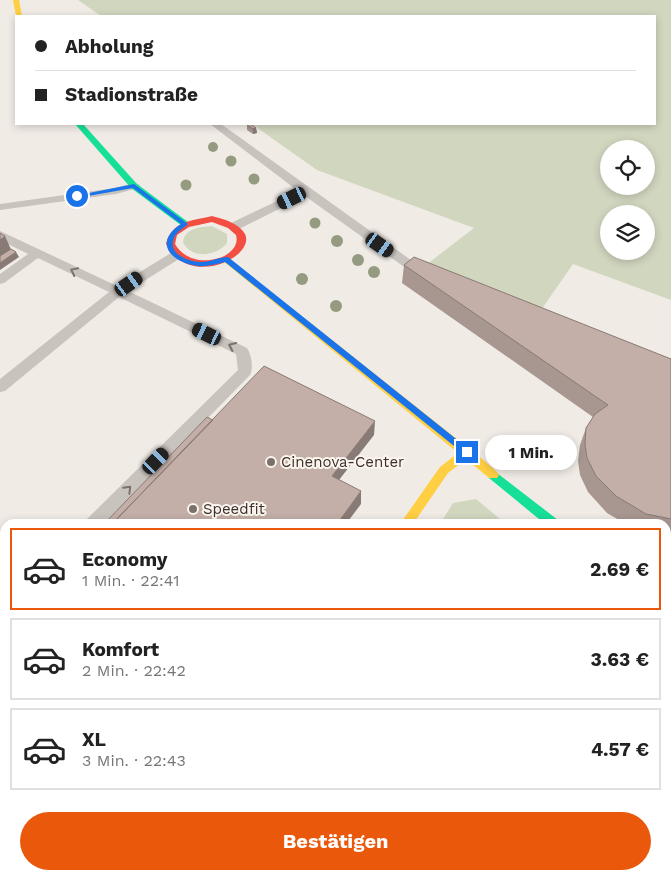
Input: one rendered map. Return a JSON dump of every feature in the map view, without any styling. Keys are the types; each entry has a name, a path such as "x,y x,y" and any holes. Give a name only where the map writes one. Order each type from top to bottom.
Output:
{"street":[{"path":"16,0 19,15"},
{"path":"80,125 134,186 185,224"},
{"path":"212,219 235,226 241,234 241,243 236,252 226,259 214,263 200,264 184,261 175,256 170,247 170,238 176,230 196,220 212,219"},
{"path":"226,259 548,519"},
{"path":"410,519 444,470 467,452"}],"lane":[{"path":"216,125 305,192 418,271"},
{"path":"0,207 134,186"},
{"path":"235,226 305,192"},
{"path":"0,235 242,351 245,371 98,519"},
{"path":"0,280 37,253"},
{"path":"0,387 118,292 151,268 175,256"}],"green space":[{"path":"78,0 671,0 671,300 573,264 539,313 422,268 474,228 317,170 253,125 656,125 656,15 100,15"},
{"path":"212,226 227,234 227,243 223,247 217,251 204,254 192,252 187,248 183,242 184,237 190,231"},
{"path":"476,499 500,519 443,519 453,503"}],"building":[{"path":"247,125 252,125 256,128 253,129"},
{"path":"0,233 5,236 0,240"},
{"path":"11,249 16,252 0,263 0,256"},
{"path":"414,257 671,359 671,519 646,514 616,496 596,476 587,458 585,444 586,428 595,414 608,405 404,265"},
{"name":"Cinenova-Center","path":"264,366 375,421 332,476 361,491 341,519 117,519"},
{"path":"207,417 213,420 117,519 109,519"}],"traffic: fast":[{"path":"80,125 134,186 185,224"},
{"path":"493,475 548,519"}],"traffic: slow":[{"path":"16,0 19,15"},
{"path":"226,259 493,475"},
{"path":"410,519 444,470 467,452"}],"traffic: jam":[{"path":"212,219 232,226 241,234 242,239 235,252 219,262 202,265 187,261 175,254 170,244 173,234 186,225 212,219"}],"place":[{"name":"Cinenova-Center","path":"271,462"},
{"name":"Speedfit","path":"193,509"}],"route":[{"path":"77,196 134,186 185,224 176,230 170,238 170,247 175,256 184,261 200,264 214,263 226,259 467,452"}]}
